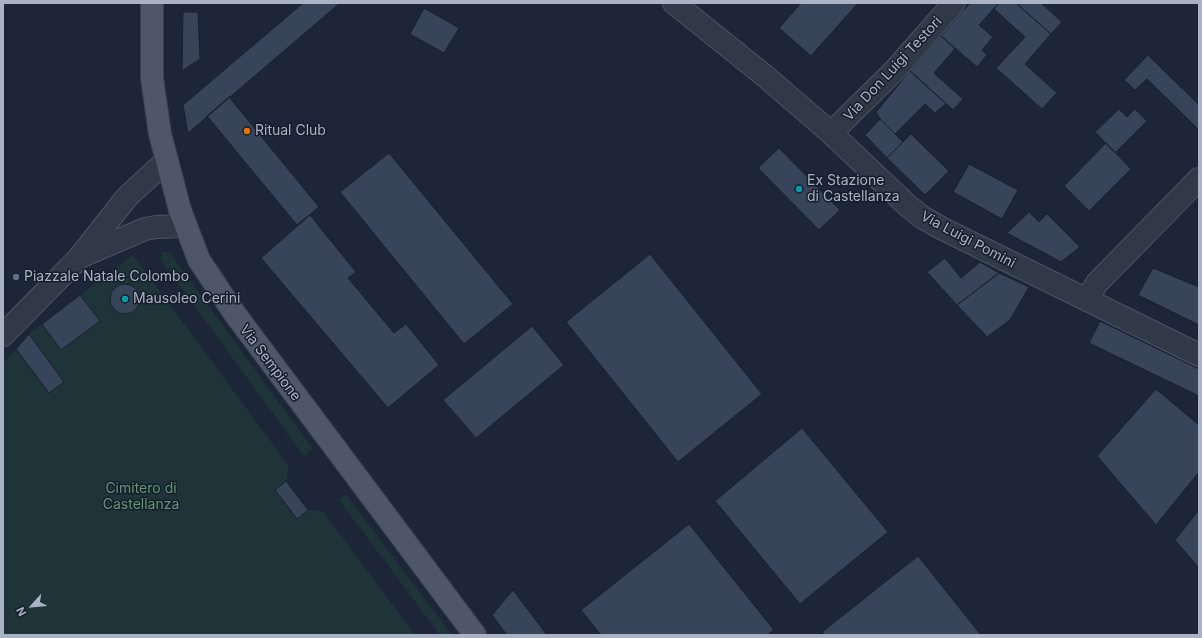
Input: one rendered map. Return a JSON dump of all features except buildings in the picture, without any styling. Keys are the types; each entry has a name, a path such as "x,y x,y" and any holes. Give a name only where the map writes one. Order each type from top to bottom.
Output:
{"main road":[{"name":"Via Sempione","path":"152,3 152,78 156,110 166,161 185,226 199,260 222,297 475,635"}],"street":[{"name":"Via Luigi Pomini","path":"674,3 736,51 831,133 908,206 922,217 1199,355"},
{"name":"Via Don Luigi Testori","path":"831,133 895,70 954,3"},
{"path":"3,335 79,258 122,203 166,161"},
{"path":"1087,300 1097,283 1199,179"},
{"path":"79,258 146,229 156,227 185,226"}],"green space":[{"path":"162,252 170,253 313,449 304,456 161,260"},
{"name":"Cimitero di Castellanza","path":"133,255 289,466 286,481 308,510 323,511 415,635 3,635 3,364 29,334"},
{"path":"346,494 452,635 440,635 339,500"}],"place":[{"name":"Ritual Club","path":"247,131"},
{"name":"Ex Stazione di Castellanza","path":"799,189"},
{"name":"Piazzale Natale Colombo","path":"16,277"},
{"name":"Mausoleo Cerini","path":"125,299"}]}
